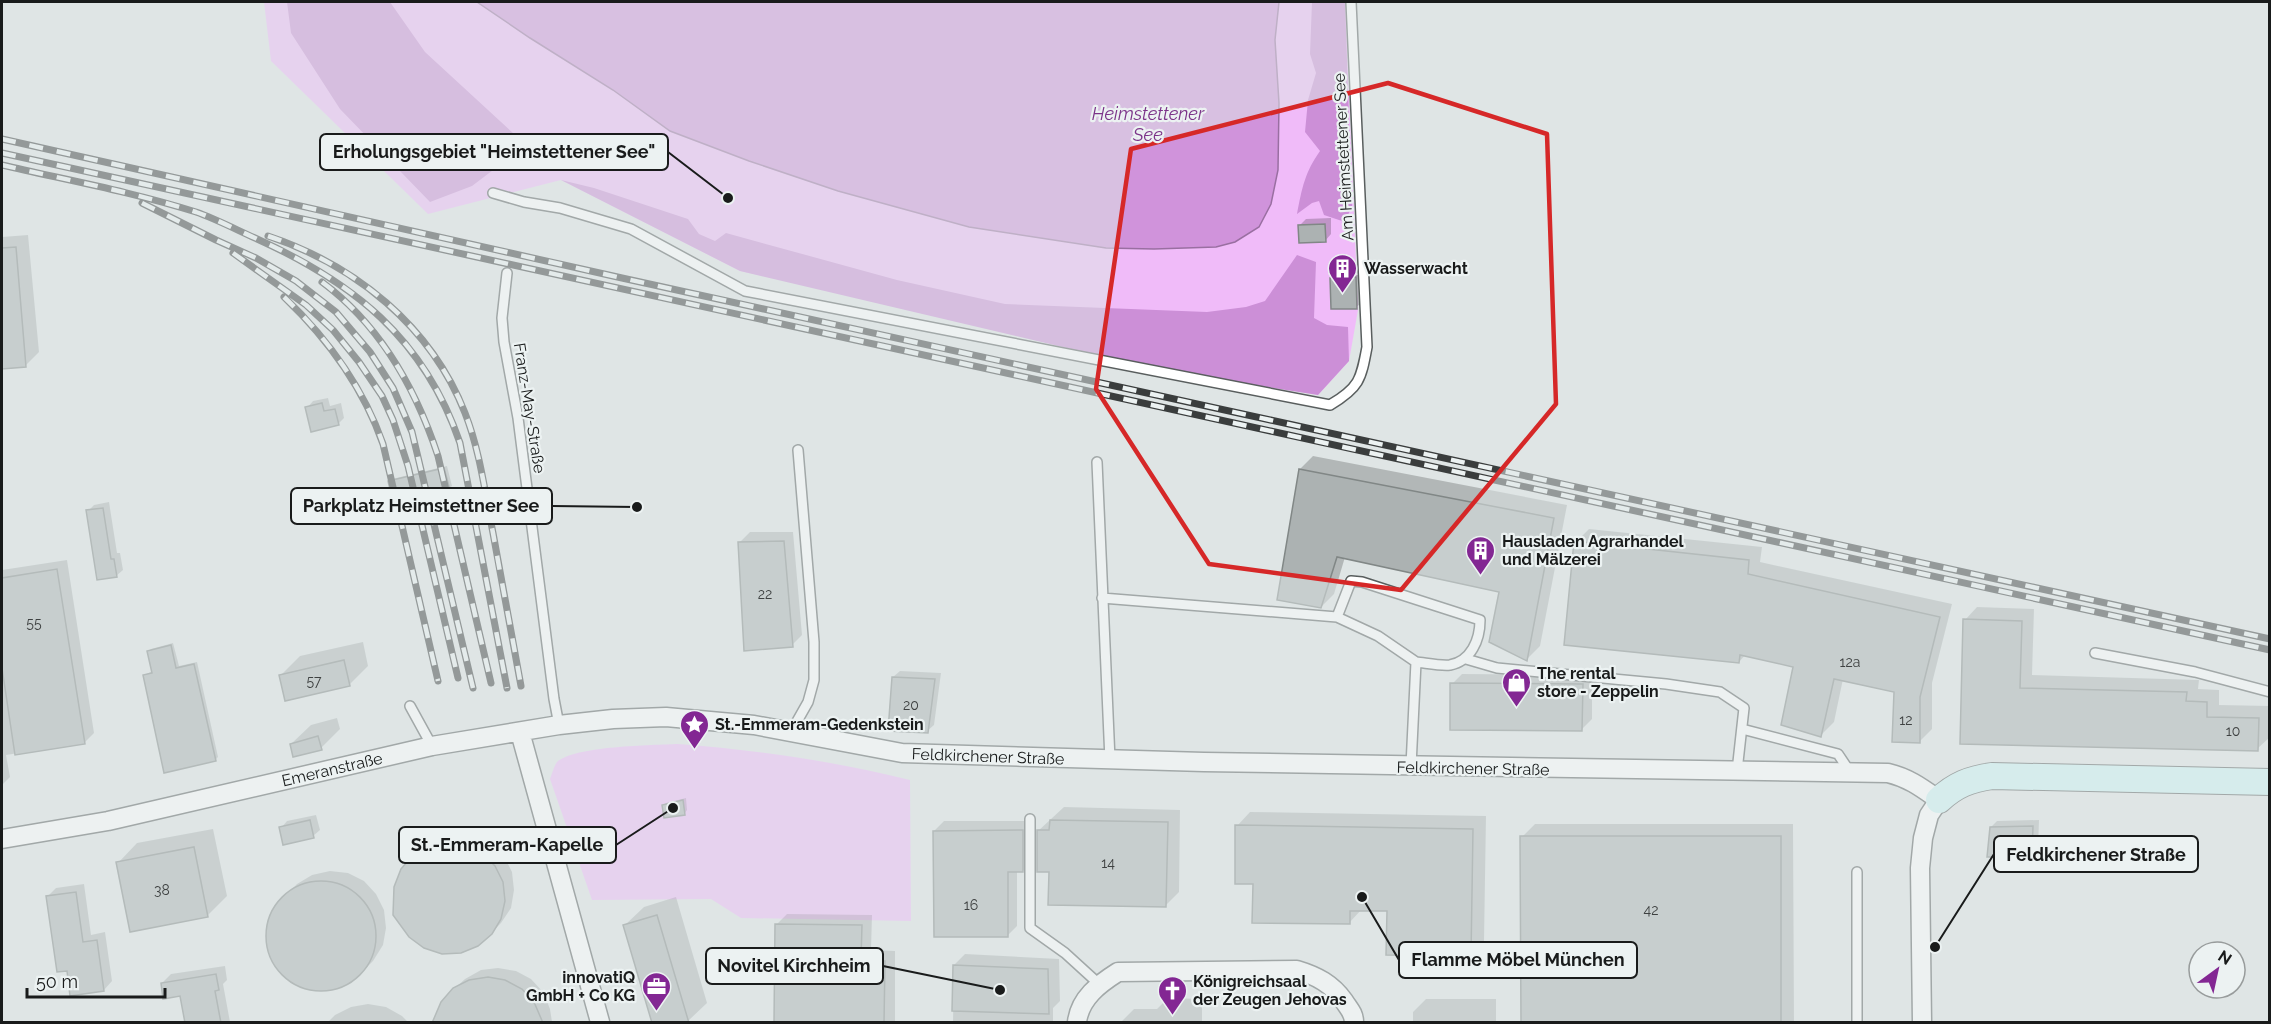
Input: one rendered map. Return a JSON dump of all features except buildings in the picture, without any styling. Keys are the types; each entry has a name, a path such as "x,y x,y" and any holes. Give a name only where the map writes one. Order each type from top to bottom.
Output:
{"street":[{"name":"Emeranstraße","path":"2,838 108,821 432,746 614,719 666,717"},
{"name":"Feldkirchener Straße","path":"666,717 754,724 902,753 1110,760 1888,773 1904,777 1939,800"},
{"path":"520,732 600,1023"},
{"path":"1922,1023 1920,868 1923,838 1929,815 1939,800 1950,790 1966,781 1992,776 2270,782"},
{"path":"1077,1023 1086,998 1099,984 1118,972 1297,970 1317,976 1335,989 1354,1015 1354,1023"}],"lane":[{"name":"Am Heimstettener See","path":"493,193 524,202 560,208 631,229 745,291 1330,405 1350,393 1362,375 1367,347 1351,2"},
{"name":"Franz-May-Straße","path":"507,273 502,318 504,342 518,418 559,726"},
{"path":"791,732 808,702 814,680 814,642 798,450"},
{"path":"1097,462 1110,760"},
{"path":"1102,598 1336,616 1378,636 1416,662 1450,665 1466,659 1480,633 1480,620 1362,582 1352,581 1336,616"},
{"path":"2095,653 2195,672 2270,692"},
{"path":"1466,659 1497,668 1666,684 1720,692 1744,708 1737,771"},
{"path":"1411,766 1416,662"},
{"path":"410,706 432,746"},
{"path":"1742,729 1838,754 1850,773"},
{"path":"1030,819 1030,928 1065,953 1099,984"},
{"path":"1857,872 1857,1023"}],"highlighted area":[{"path":"1388,83 1547,134 1556,404 1401,590 1209,564 1096,389 1131,149"}],"shaded area":[{"path":"264,2 477,2 613,90 969,227 1106,248 1154,249 1216,247 1278,170 1279,103 1275,40 1279,2 1345,2 1358,310 1349,361 1318,395 740,271 561,180 428,214 271,61"},
{"path":"287,2 390,2 425,52 526,145 472,186 430,202 340,109 291,33"},
{"path":"1312,2 1345,2 1352,206 1345,222 1324,215 1319,201 1312,203 1297,214 1305,181 1320,151 1305,132 1308,100 1316,73 1310,54"},
{"path":"561,180 594,188 688,219 699,234 715,241 726,233 897,280 1005,304 1207,312 1246,307 1265,301 1297,255 1316,262 1314,318 1327,325 1348,327 1349,361 1318,395 1160,370 740,271"},
{"path":"678,744 795,757 910,780 911,921 741,918 711,899 592,900 550,779 557,762 566,757 596,750"}],"water":[{"name":"Heimstettener See","path":"477,2 1279,2 1275,40 1279,103 1278,170 1271,204 1259,227 1235,242 1216,247 1106,248 969,227 838,191 670,131 613,90"}],"railway":[{"path":"2,139 622,278 2270,639"},
{"path":"2,153 2270,650"},
{"path":"2,165 124,192 203,215 290,255 323,274 381,318 427,373 445,406 460,443 507,688"},
{"path":"142,203 256,258 296,281 336,312 370,352 393,388 412,432 473,688"},
{"path":"268,236 300,248 360,282 411,326 432,353 450,382 465,413 478,457 521,686"},
{"path":"233,253 306,305 333,330 359,362 382,396 393,420 408,466 458,678"},
{"path":"322,282 343,299 378,338 394,360 419,407 438,456 491,683"},
{"path":"284,297 329,347 354,384 375,423 383,444 438,681"}],"place":[{"name":"Erholungsgebiet \"Heimstettener See\"","path":"728,198"},
{"name":"Wasserwacht","path":"1343,294"},
{"name":"Parkplatz Heimstettner See","path":"637,507"},
{"name":"Hausladen Agrarhandel und Mälzerei","path":"1481,576"},
{"name":"The rental store - Zeppelin","path":"1516,708"},
{"name":"St.-Emmeram-Gedenkstein","path":"694,750"},
{"name":"St.-Emmeram-Kapelle","path":"673,808"},
{"name":"Flamme Möbel München","path":"1362,897"},
{"name":"Feldkirchener Straße","path":"1935,947"},
{"name":"Novitel Kirchheim","path":"1000,990"},
{"name":"innovatiQ GmbH + Co KG","path":"656,1012"},
{"name":"Königreichsaal der Zeugen Jehovas","path":"1172,1016"}]}
